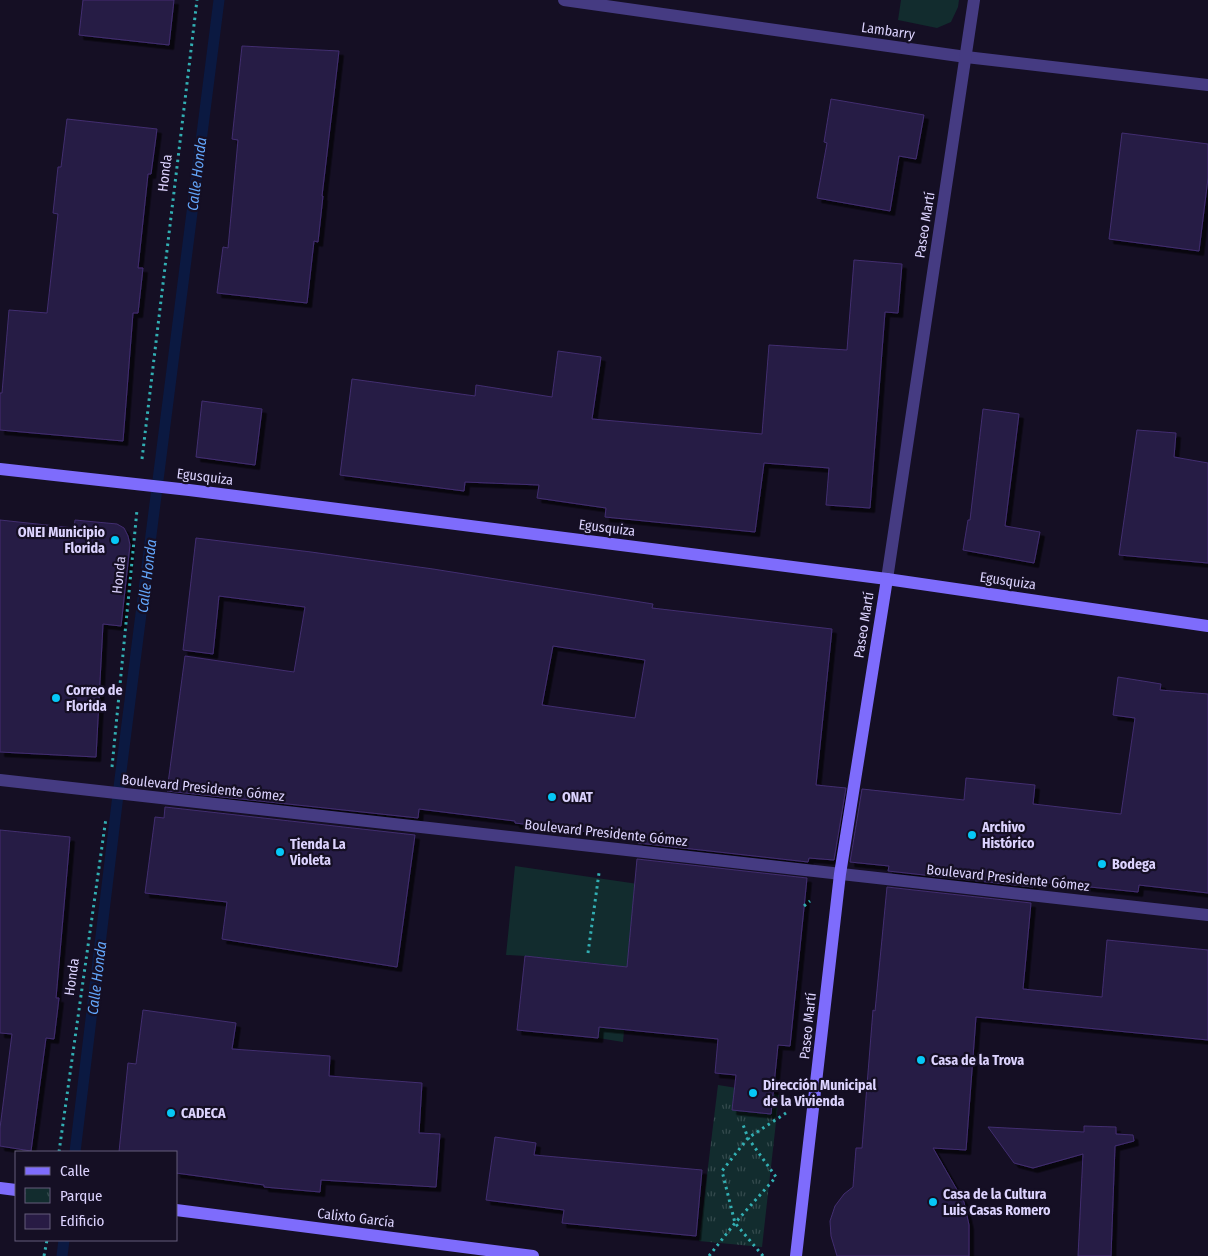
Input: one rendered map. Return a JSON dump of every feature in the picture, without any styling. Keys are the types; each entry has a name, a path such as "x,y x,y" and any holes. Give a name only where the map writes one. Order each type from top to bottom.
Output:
{"main road":[{"name":"Egusquiza","path":"0,469 189,490 886,579 1208,626"},
{"name":"Paseo Martí","path":"796,1256 840,874 886,579"},
{"path":"0,1188 15,1190"},
{"name":"Calixto García","path":"178,1210 533,1256"}],"street":[{"name":"Lambarry","path":"564,0 966,57 1208,85"},
{"name":"Paseo Martí","path":"886,579 974,0"},
{"name":"Boulevard Presidente Gómez","path":"0,780 1208,915"}],"path":[{"name":"Honda","path":"59,1151 111,793 139,485 197,0"},
{"path":"588,953 603,848"},
{"path":"763,1256 735,1223 722,1171 748,1138 815,1093"},
{"path":"709,1256 776,1176 748,1138 742,1122"},
{"path":"44,1256 47,1241"}],"green space":[{"path":"901,0 959,0 951,22 937,28 898,20"},
{"path":"515,866 638,884 623,1042 598,1038 605,964 506,955"},
{"path":"718,1085 779,1095 762,1247 699,1241"}],"building":[{"path":"83,0 174,0 169,45 79,35"},
{"path":"242,46 339,51 318,242 314,241 307,303 217,293 223,247 228,248 238,140 232,139"},
{"path":"831,99 924,115 916,159 899,156 890,211 817,198 827,143 824,142"},
{"path":"67,119 157,129 151,174 148,174 138,268 143,268 138,313 133,313 123,441 0,430 0,393 2,393 9,310 47,313 58,214 53,213 58,167 61,167"},
{"path":"1122,133 1208,144 1208,178 1199,251 1109,239"},
{"path":"854,260 902,264 898,313 885,312 870,508 826,505 829,468 764,463 755,532 605,517 606,508 537,498 539,485 465,482 464,491 340,475 352,379 475,396 476,385 552,397 558,351 601,357 592,419 762,434 769,345 847,350"},
{"path":"202,401 262,409 255,465 196,457"},
{"path":"983,409 1019,414 1005,526 1040,532 1034,563 963,550 968,520 970,520"},
{"path":"1137,430 1176,433 1174,457 1208,463 1208,563 1119,555"},
{"path":"0,520 74,528 75,520 117,524 124,528 128,536 130,545 121,626 103,624 96,757 0,752"},
{"path":"196,538 433,569 653,604 652,608 832,629 816,785 846,788 834,860 809,858 808,862 638,843 639,838 419,809 418,818 167,791 185,656 294,672 305,607 219,596 213,654 183,650","holes":["553,646 645,660 635,718 542,705"]},
{"path":"1118,677 1161,684 1160,690 1208,694 1208,893 1139,885 1138,892 1033,881 1033,887 888,871 889,866 850,862 862,789 964,800 966,778 1035,785 1033,804 1121,814 1135,718 1113,715"},
{"path":"165,807 415,835 397,967 222,939 227,902 145,893 155,817 164,818"},
{"path":"0,830 70,837 56,998 59,998 54,1039 46,1038 31,1151 0,1146 0,1128 12,1034 0,1033"},
{"path":"637,859 807,878 790,1046 778,1045 771,1114 732,1110 736,1075 715,1073 718,1039 599,1027 598,1038 517,1030 525,956 627,967"},
{"path":"887,887 1031,903 1023,989 1102,997 1107,940 1208,950 1208,1040 976,1017 966,1150 933,1148 964,1202 969,1225 969,1256 837,1256 831,1236 830,1221 835,1206 844,1194 853,1187 856,1148 862,1148 873,1010 875,1011"},
{"path":"143,1010 236,1023 232,1049 330,1056 329,1076 422,1083 419,1133 440,1134 436,1187 321,1180 320,1192 264,1187 264,1185 178,1173 178,1151 119,1151 128,1063 136,1064"},
{"path":"1084,1126 1116,1127 1116,1134 1133,1135 1134,1141 1115,1146 1111,1256 1078,1256 1083,1154 1033,1168 1014,1163 988,1127 1084,1132"},
{"path":"495,1137 536,1143 534,1155 702,1170 696,1236 562,1223 564,1210 486,1200"}],"waterway":[{"name":"Calle Honda","path":"75,1151 118,795 219,0"},
{"name":"Calle Honda","path":"62,1256 64,1241"}],"place":[{"name":"ONEI Municipio Florida","path":"115,540"},
{"name":"Correo de Florida","path":"56,698"},
{"name":"ONAT","path":"552,797"},
{"name":"Archivo Histórico","path":"972,835"},
{"name":"Tienda La Violeta","path":"280,852"},
{"name":"Bodega","path":"1102,864"},
{"name":"Casa de la Trova","path":"921,1060"},
{"name":"Dirección Municipal de la Vivienda","path":"753,1093"},
{"name":"CADECA","path":"171,1113"},
{"name":"Casa de la Cultura Luis Casas Romero","path":"933,1202"}]}
